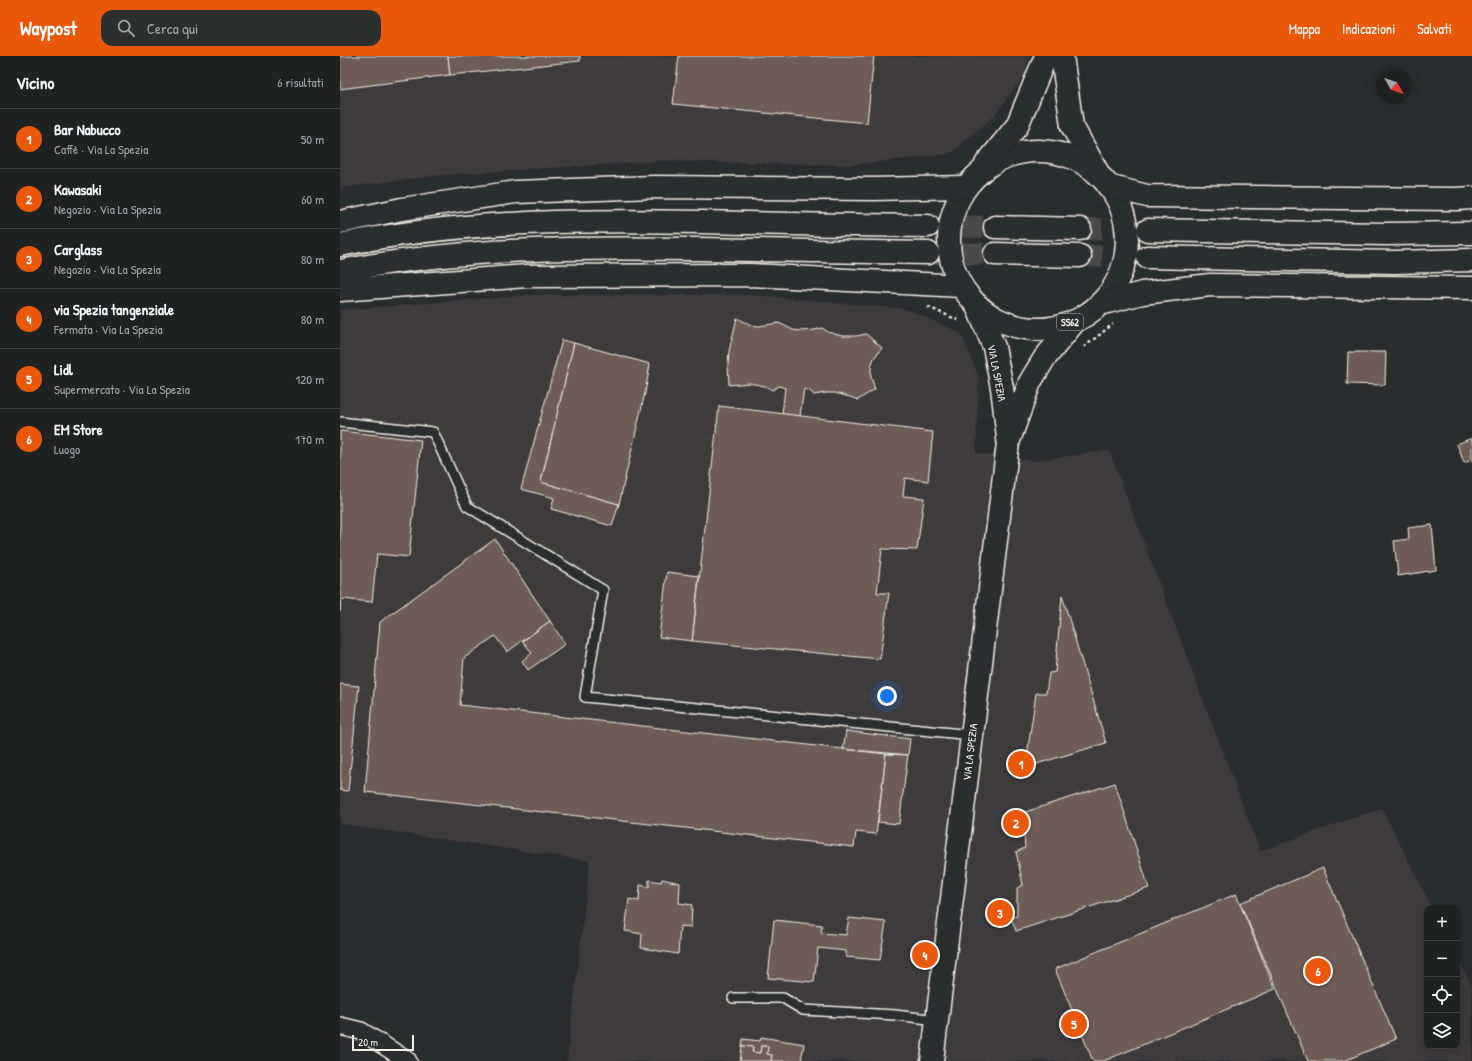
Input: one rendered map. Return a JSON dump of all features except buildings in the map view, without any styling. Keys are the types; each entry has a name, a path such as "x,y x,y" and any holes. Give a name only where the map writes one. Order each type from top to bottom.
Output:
{"main road":[{"name":"VIA LA SPEZIA","path":"1008,443 1002,388 994,347 977,306 961,286 951,262 948,236 953,211 965,187 983,169 1016,126 1046,56"},
{"name":"VIA LA SPEZIA","path":"932,1061 1008,443 1030,382 1044,359 1075,321 1100,304 1117,281 1126,253 1126,224 1116,196 1103,180 1072,126 1062,56"},
{"name":"VIA LA SPEZIA","path":"983,169 1005,156 1029,150 1054,151 1078,159 1103,180"},
{"path":"1103,180 1147,196 1472,198"},
{"path":"340,222 402,209 516,192 654,187 873,189 965,187"},
{"path":"340,245 382,236 429,230 543,222 658,221 928,226"},
{"path":"995,227 1080,229"},
{"path":"1148,230 1372,234 1472,233"},
{"path":"340,271 446,255 536,249 649,248 928,253"},
{"path":"995,254 1080,256"},
{"path":"1147,257 1402,262 1472,260"},
{"path":"340,290 535,276 751,275 961,286"},
{"path":"1100,304 1142,293 1210,285 1472,288"},
{"name":"VIA LA SPEZIA","path":"977,306 999,321 1024,328 1050,328 1075,321"}],"street":[{"path":"340,1026 361,1031 408,1061"}],"lane":[{"path":"340,422 433,432 467,506 602,590 585,696 972,735"},
{"path":"733,998 783,998 802,1010 895,1015 937,1020"}],"path":[{"path":"922,304 961,322"},
{"path":"1078,351 1114,323"}],"shaded area":[{"path":"340,56 1029,56 1026,73 994,116 950,154 851,165 660,161 441,175 340,188"},
{"path":"530,295 752,295 906,309 961,333 979,378 976,453 1034,461 1109,450 1260,851 1382,808 1430,905 1424,905 1424,1049 1460,1049 1460,963 1472,986 1472,1061 567,1061 590,861 340,824 340,310"}],"tunnel":[{"path":"928,226 995,227"},
{"path":"1080,229 1148,230"},
{"path":"928,253 995,254"},
{"path":"1080,256 1147,257"}],"place":[{"name":"Bar Nabucco","path":"1021,764"},
{"name":"Kawasaki","path":"1016,823"},
{"name":"Carglass","path":"1000,913"},
{"name":"via Spezia tangenziale","path":"925,955"},
{"name":"EM Store","path":"1318,971"},
{"name":"Lidl","path":"1074,1024"}]}
